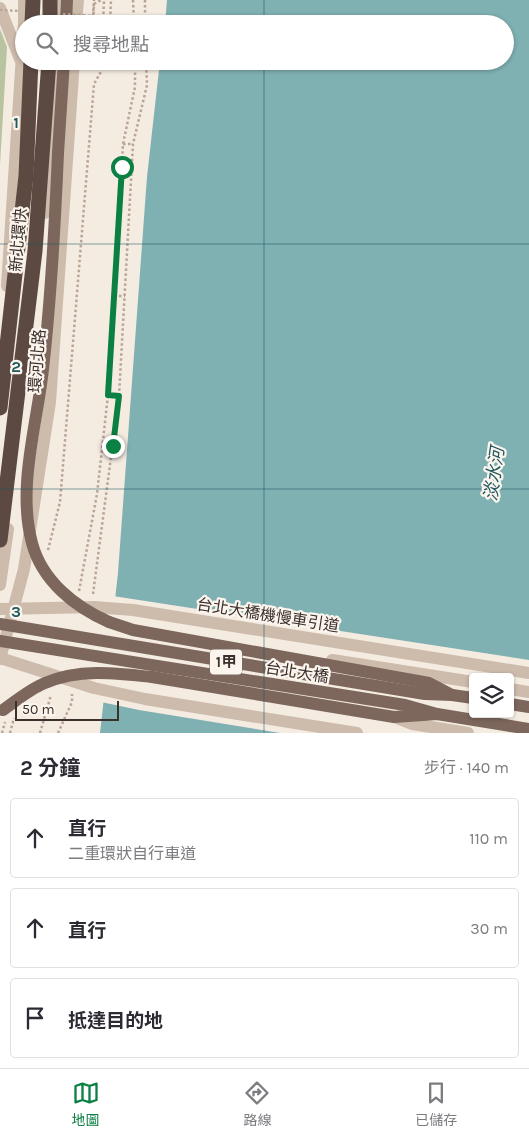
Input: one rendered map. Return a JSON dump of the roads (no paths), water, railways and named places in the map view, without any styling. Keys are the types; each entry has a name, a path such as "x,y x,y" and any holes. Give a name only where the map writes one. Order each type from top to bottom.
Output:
{"highway":[{"path":"32,0 32,15"},
{"path":"50,0 50,15"},
{"path":"0,408 26,176 27,70"},
{"name":"新北環快","path":"0,540 35,251 47,70"}],"main road":[{"path":"67,15 68,0"},
{"path":"63,70 43,368 27,496 28,524 32,544 42,565 71,600 109,622 133,630 429,683 452,695"},
{"name":"台北大橋","path":"0,624 416,693 469,697"},
{"name":"台北大橋","path":"0,641 405,705 437,714 529,729"},
{"path":"0,714 28,692 46,682 94,672 152,677 394,717 437,714"},
{"path":"514,705 529,707"}],"street":[{"path":"24,0 24,15"},
{"path":"57,15 58,0"},
{"path":"77,15 78,0"},
{"path":"0,8 15,39"},
{"path":"0,369 26,70"},
{"name":"環河北路","path":"0,582 41,256 55,105 56,70"},
{"name":"環河北路","path":"0,658 24,569 50,402 73,70"},
{"path":"0,582 8,594 12,615"},
{"name":"台北大橋機慢車引道","path":"0,609 94,607 133,610 529,673"},
{"name":"台北大橋機慢車引道","path":"283,656 322,658 469,681"},
{"path":"0,658 94,688 145,699 357,733"},
{"path":"514,689 529,692"},
{"path":"394,717 412,724 468,733"}],"water":[{"name":"淡水河","path":"167,0 529,0 529,733 100,733 118,573 147,177 159,70 514,70 514,15 166,15"}]}
